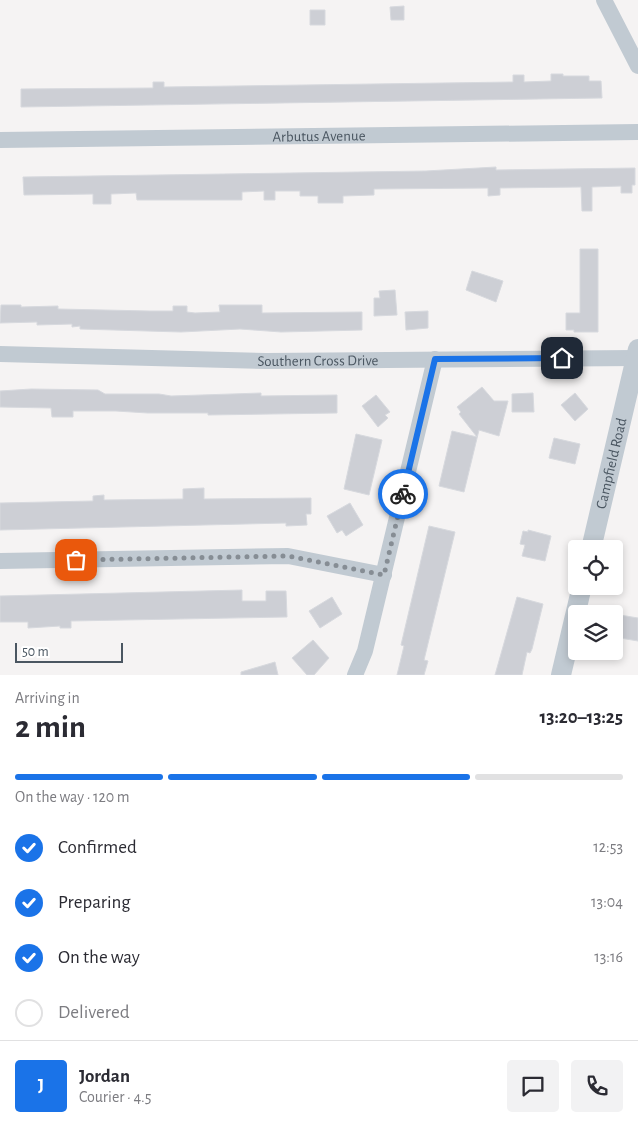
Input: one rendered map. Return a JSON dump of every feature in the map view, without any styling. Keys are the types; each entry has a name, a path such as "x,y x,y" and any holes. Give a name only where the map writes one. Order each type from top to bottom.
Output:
{"street":[{"path":"604,0 638,66"},
{"name":"Arbutus Avenue","path":"0,140 638,132"},
{"name":"Southern Cross Drive","path":"0,354 266,361 637,354"},
{"name":"Campfield Road","path":"593,540 637,354"},
{"path":"355,675 365,651 435,359"},
{"path":"0,561 288,556 384,575"},
{"path":"560,675 580,595"}],"building":[{"path":"404,6 404,20 391,20 390,7"},
{"path":"310,10 325,10 325,25 310,25"},
{"path":"551,74 589,76 589,81 601,81 602,98 21,107 21,89 153,88 153,82 164,82 164,87 513,82 513,75 524,75 524,82 551,81"},
{"path":"496,167 496,170 635,168 635,185 632,185 632,193 621,193 621,186 592,187 592,211 582,211 581,187 500,188 500,195 488,196 488,188 374,189 374,195 343,196 343,203 318,203 318,196 300,196 300,191 275,191 275,200 264,200 264,191 242,192 242,200 137,200 136,193 111,194 111,204 93,204 93,194 24,195 23,177 426,171"},
{"path":"580,249 598,249 598,332 566,330 566,313 580,313"},
{"path":"472,271 503,281 496,302 466,290"},
{"path":"395,290 397,315 374,316 374,298 380,298 379,291"},
{"path":"1,305 21,305 21,307 58,306 58,309 149,311 173,311 173,306 187,306 187,312 195,313 220,312 219,305 262,305 262,313 362,312 362,330 281,332 240,329 181,332 80,329 80,326 72,327 72,324 37,325 37,322 0,323"},
{"path":"428,311 428,328 406,330 405,312"},
{"path":"482,387 494,401 508,401 499,436 479,430 464,492 439,486 452,431 477,437 459,414 461,412 457,407"},
{"path":"31,389 98,390 105,394 159,394 171,396 261,393 261,396 337,395 337,413 208,415 208,413 73,411 73,417 52,417 51,408 0,407 0,391"},
{"path":"533,393 534,412 512,412 512,394"},
{"path":"575,393 588,409 575,421 561,405"},
{"path":"376,395 390,412 385,415 388,418 378,427 362,406"},
{"path":"356,434 382,440 369,495 344,489"},
{"path":"554,438 580,444 575,464 549,458"},
{"path":"204,488 204,499 311,498 311,514 306,514 307,525 286,526 286,523 0,530 0,503 93,501 93,496 104,495 104,500 183,499 183,489"},
{"path":"350,503 363,525 346,536 342,530 337,533 327,516"},
{"path":"429,526 455,532 424,660 428,661 424,675 397,675 404,646 401,645"},
{"path":"528,530 551,536 545,561 522,556 525,545 520,544 523,531 528,532"},
{"path":"242,590 242,601 266,601 266,591 286,591 287,617 71,621 71,628 60,628 60,626 28,628 28,622 0,622 0,596"},
{"path":"332,597 342,614 320,628 309,611"},
{"path":"517,597 543,604 532,649 530,653 527,652 522,675 495,675"},
{"path":"623,616 638,618 638,641 623,638"},
{"path":"313,640 329,658 314,675 307,675 292,658"},
{"path":"275,662 278,675 241,675 241,672"}],"way so far":[{"path":"76,560 288,556 312,559 384,575 403,494"}],"route":[{"path":"403,494 435,359 562,358"}]}
